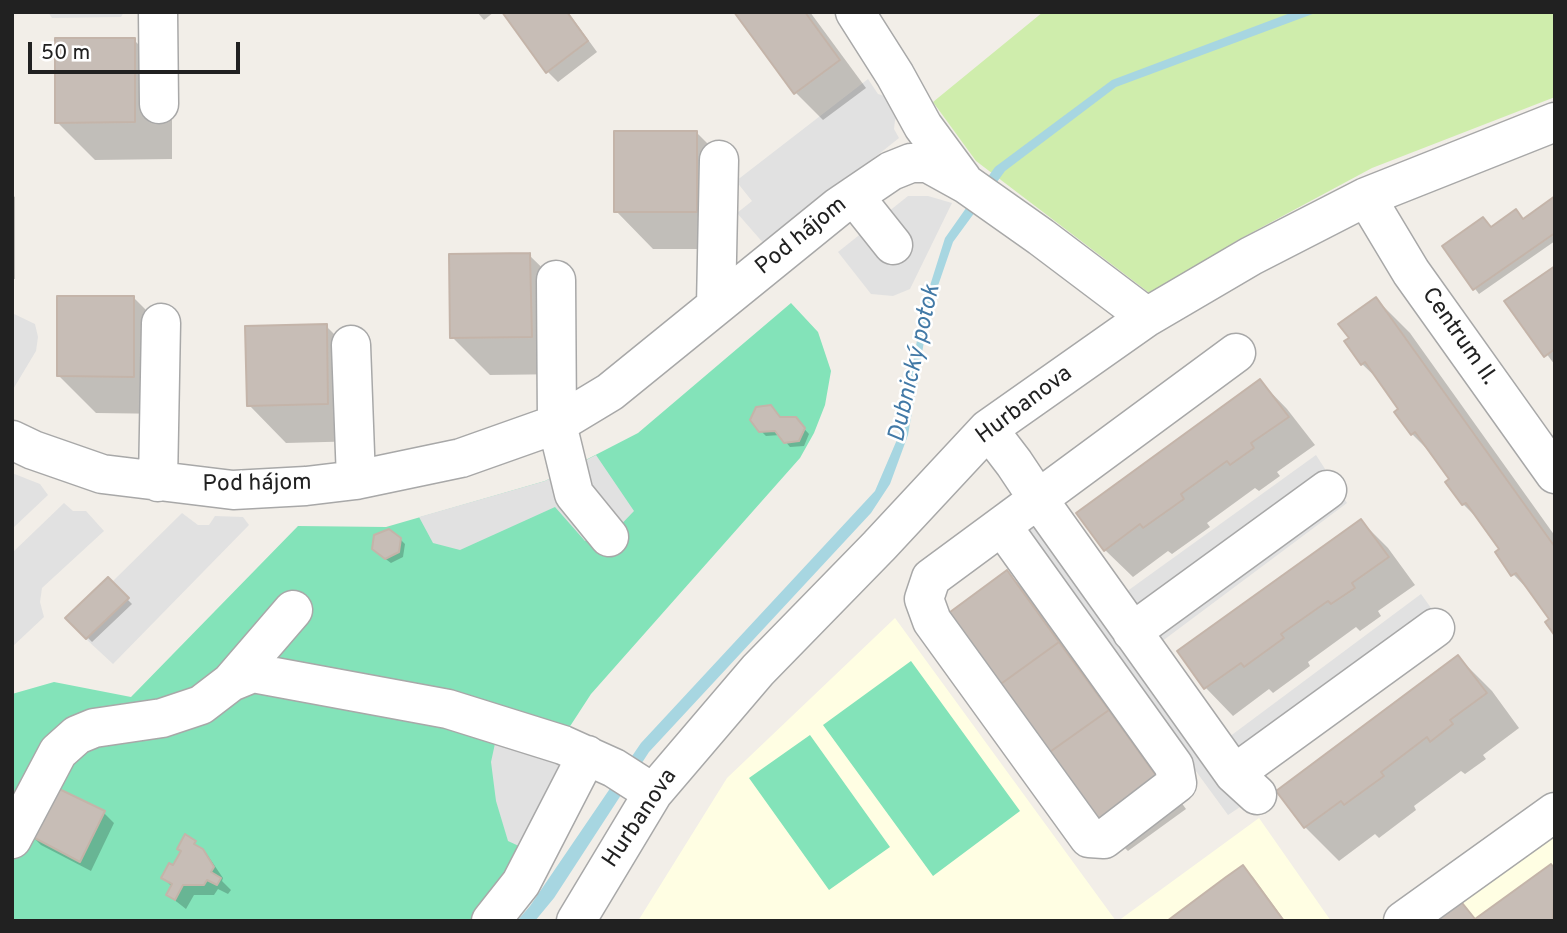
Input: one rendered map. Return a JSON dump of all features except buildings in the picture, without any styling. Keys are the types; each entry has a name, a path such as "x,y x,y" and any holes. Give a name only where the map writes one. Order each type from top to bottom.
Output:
{"street":[{"path":"158,12 159,104"},
{"name":"Pod hájom","path":"855,12 923,126 978,193"},
{"name":"Hurbanova","path":"576,921 623,775 758,670 988,429 1147,317 1251,256 1366,197 1555,122"},
{"name":"Pod hájom","path":"12,440 102,474 233,490 356,480 461,458 556,424 610,392 854,196 891,171 912,151 923,126"},
{"name":"Pod hájom","path":"716,306 719,160"},
{"name":"Pod hájom","path":"891,171 911,163 928,163 978,193 1041,237 1147,317"},
{"path":"854,196 893,245"},
{"name":"Centrum II.","path":"1366,197 1411,272 1555,474"},
{"path":"556,280 556,424 575,494 609,537"},
{"path":"158,482 161,323"},
{"path":"351,345 356,480"},
{"path":"1002,526 1174,766 1177,783 1104,839 1089,838 932,621 924,599 931,578 1236,353"},
{"path":"988,429 1245,785 1435,628"},
{"path":"1132,632 1327,490"},
{"path":"12,839 58,752 77,735 94,728 162,718 201,705 231,682 293,610"},
{"path":"231,682 253,673 448,709 563,745 623,775 521,883 491,921"},
{"path":"1402,921 1555,812"}],"shaded area":[{"path":"48,12 124,12 121,17 52,18"},
{"path":"868,79 878,94 885,96 901,112 895,120 894,129 899,138 765,245 737,213 752,201 736,181"},
{"path":"908,196 928,196 952,203 910,289 893,296 871,294 838,252"},
{"path":"12,313 35,324 38,337 36,351 12,391"},
{"path":"1227,337 1249,368 1063,504 1126,592 1316,455 1347,503 1161,642 1229,737 1421,594 1452,637 1258,777 1266,790 1228,815 999,502"},
{"path":"596,455 634,511 609,537 585,541 555,507 460,550 433,543 419,517 545,481"},
{"path":"12,473 40,484 48,495 12,529"},
{"path":"64,503 73,511 86,511 104,531 42,588 40,602 44,617 12,647 12,553"},
{"path":"182,513 198,525 209,525 215,516 243,517 249,525 113,664 86,639 128,599 113,581"},
{"path":"895,618 1116,921 638,921 727,778"},
{"path":"499,725 587,755 536,854 508,841 496,801 491,762"},
{"path":"1555,793 1555,921 1378,921"},
{"path":"1259,818 1331,921 1118,921"}],"green space":[{"path":"1043,12 1555,12 1555,97 1372,168 1238,240 1152,295 976,161 933,102"},
{"path":"791,303 818,332 831,371 825,405 814,433 800,458 591,694 565,734 513,871 473,921 12,921 12,694 54,682 131,697 298,526 386,527 545,481 638,433"},
{"path":"911,661 1020,811 933,876 823,725"},
{"path":"810,735 890,847 829,890 749,778"}],"water":[{"name":"Dubnický potok","path":"1293,12 1318,12 1116,87 1005,171 953,242 929,312 908,435 890,484 871,513 649,752 554,898 535,921 517,921 641,743 875,491 902,428 922,311 945,238 995,167 1112,80"}]}
